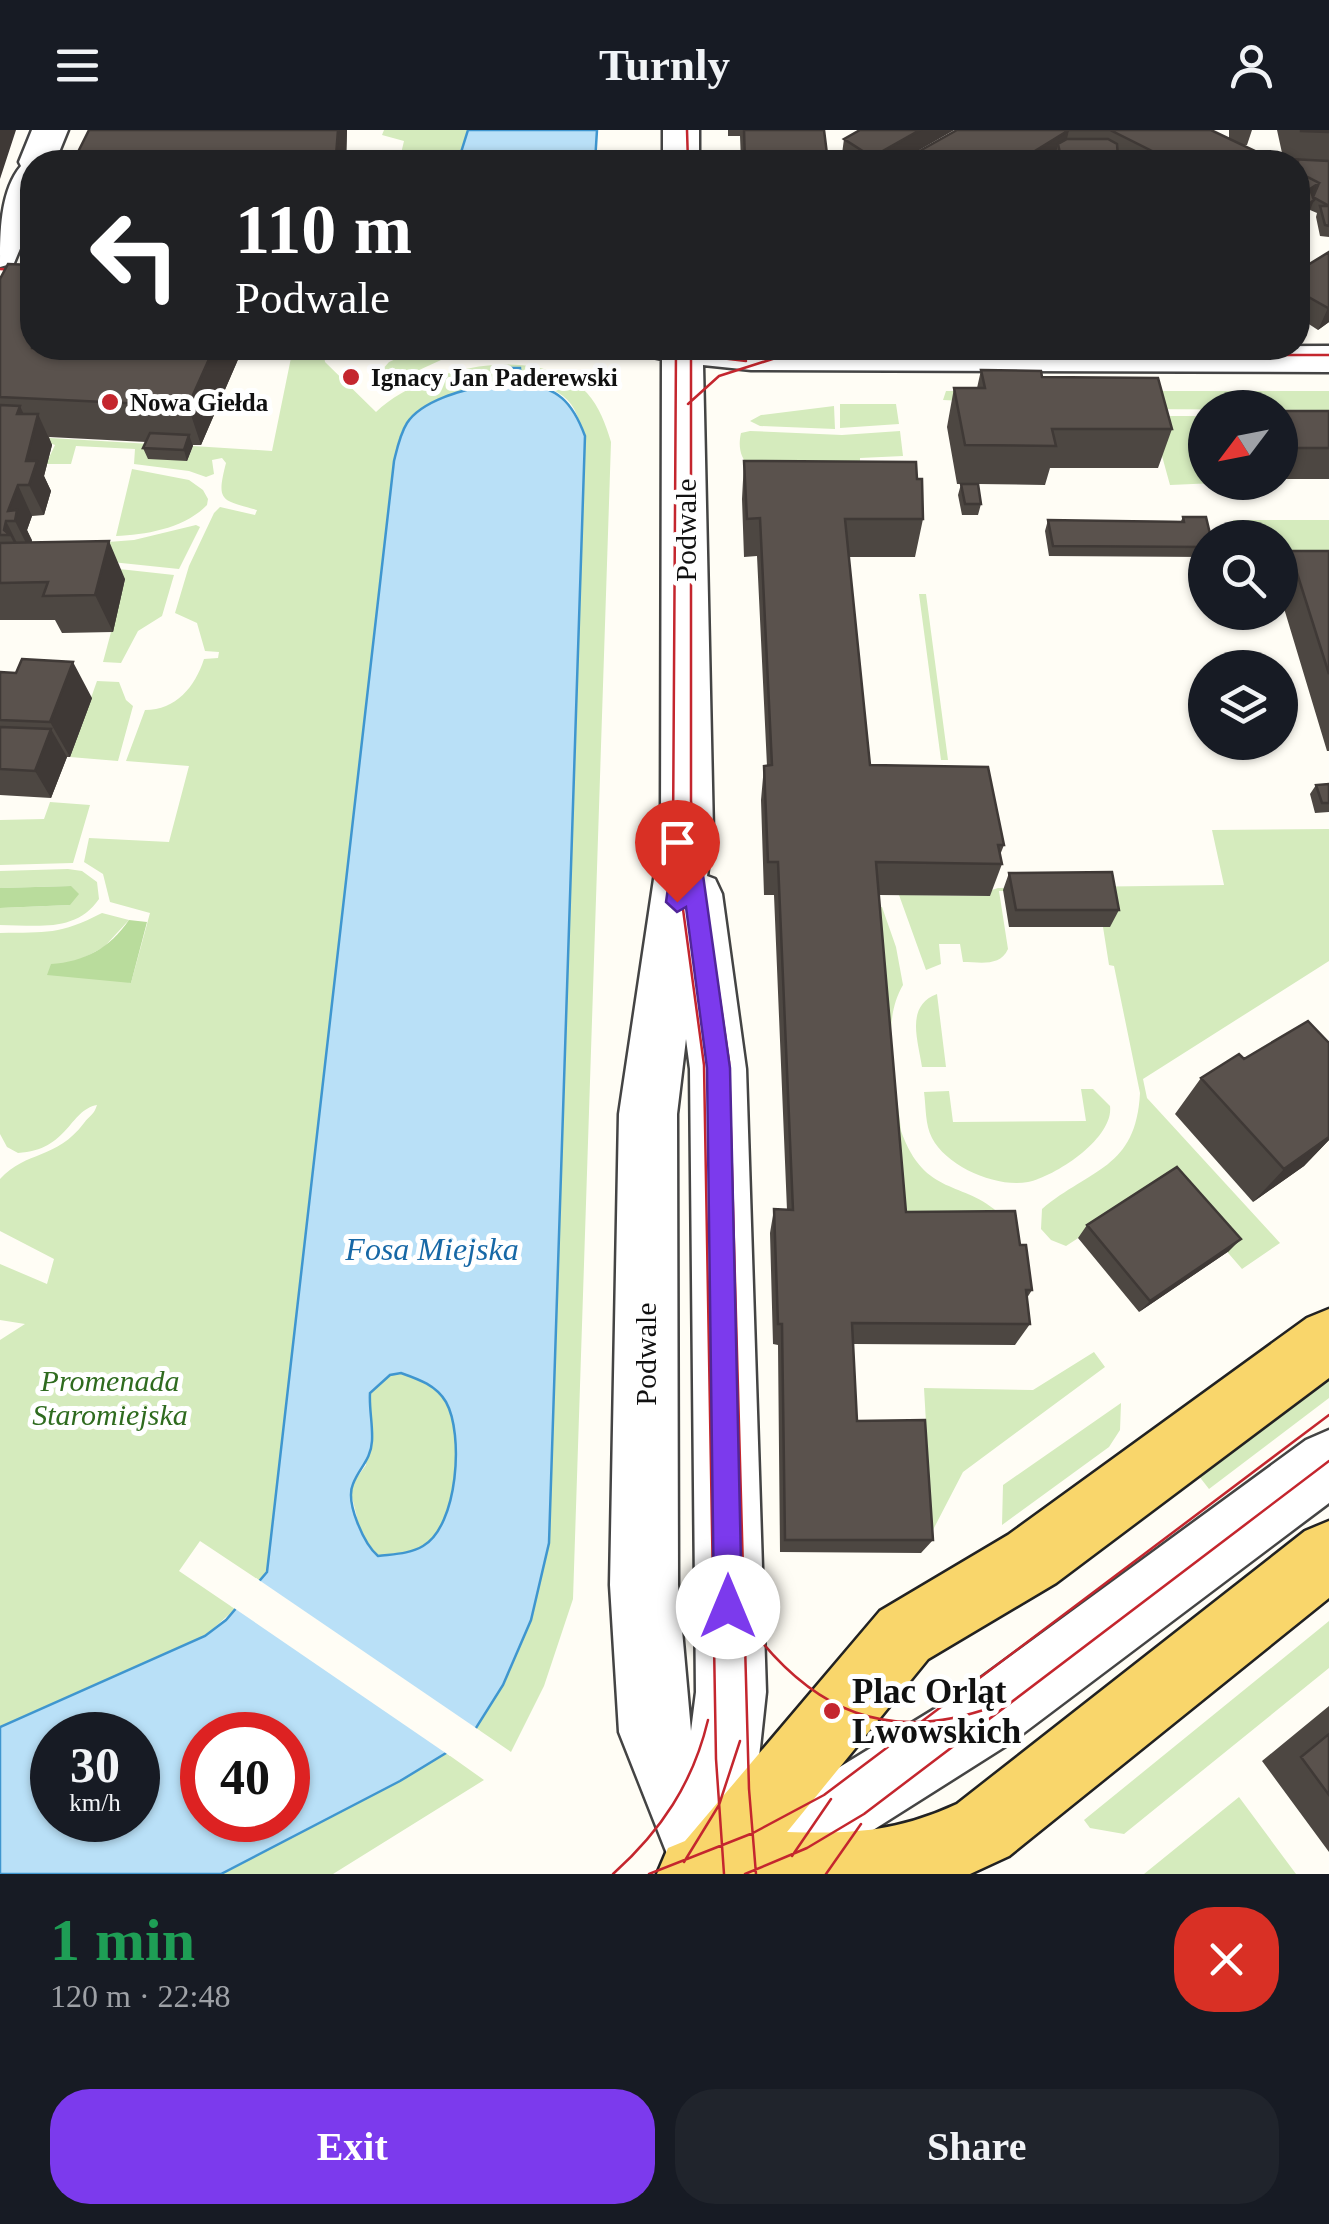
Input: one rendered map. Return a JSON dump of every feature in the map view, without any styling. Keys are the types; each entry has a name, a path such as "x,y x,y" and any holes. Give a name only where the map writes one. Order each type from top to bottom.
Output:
{"main road":[{"path":"708,1873 904,1635 1032,1560 1329,1340"},
{"path":"708,1873 860,1871 938,1851 981,1852 1329,1555"}],"street":[{"path":"8,273 20,224"},
{"name":"Podwale","path":"677,360 687,832 718,1068 731,1692 708,1873"},
{"name":"Podwale","path":"687,832 648,1114 644,1585 655,1732 708,1873"},
{"path":"708,1873 824,1818 920,1761 1121,1620 1329,1464"}],"green space":[{"path":"384,130 468,130 462,150 402,150 404,141 382,135"},
{"name":"Promenada Staromiejska","path":"291,360 325,360 376,412 396,396 450,373 510,365 539,368 565,377 587,393 602,416 611,442 573,1599 544,1686 511,1752 476,1728 521,1639 549,1543 585,436 577,414 563,396 527,384 481,386 437,400 406,424 394,461 267,1572 260,1581 200,1541 179,1571 235,1609 205,1636 0,1727 0,1340 25,1324 0,1320 0,1264 47,1284 54,1259 0,1231 0,1179 21,1163 63,1143 97,1105 80,1114 48,1145 18,1153 7,1147 0,1134 0,933 52,931 102,913 129,920 104,947 74,963 131,983 150,913 110,902 103,874 84,862 89,838 169,842 189,766 126,761 145,710 175,701 190,687 204,659 218,658 219,652 205,651 197,623 175,613 189,566 214,513 220,507 255,515 257,510 224,497 226,463 222,458 212,460 214,474 206,477 134,464 135,449 76,446 71,464 46,464 55,445 34,437 151,444 187,461 193,446 272,451"},
{"path":"441,360 393,382 383,381 382,370 389,362"},
{"path":"946,391 1188,391 1188,409 1135,409 943,400"},
{"path":"1298,391 1329,391 1329,410 1298,410"},
{"path":"840,404 896,404 899,424 840,428"},
{"path":"834,406 835,429 760,426 750,421 761,415"},
{"path":"1151,416 1188,416 1188,484 1170,485"},
{"path":"900,431 903,456 750,468 740,443 741,433 842,435"},
{"path":"132,469 189,480 203,490 207,505 164,529 116,536"},
{"path":"1298,520 1329,520 1329,568 1298,568"},
{"path":"200,527 179,569 102,561 108,542"},
{"path":"101,567 174,575 162,616 138,631 121,663 103,662 125,580"},
{"path":"919,594 926,594 948,760 941,760"},
{"path":"97,681 119,682 126,700 133,706 118,761 70,757"},
{"path":"50,802 90,805 73,863 0,865 0,820 44,819"},
{"path":"1329,829 1329,961 1143,1079 1147,1098 1280,1243 1242,1269 1166,1181 1066,1246 1051,1240 1041,1229 1042,1209 1108,1164 1130,1137 1137,1118 1140,1093 1114,966 1109,965 1103,927 1104,891 999,891 1008,949 1004,955 989,962 963,962 960,944 939,944 941,964 926,970 899,895 989,896 989,891 998,888 1224,885 1212,830"},
{"path":"0,871 82,871 97,882 99,899 90,910 54,925 0,925 0,908 70,905 70,886 0,888"},
{"path":"71,886 79,894 70,905 0,908 0,888"},
{"path":"882,907 896,947 903,985 892,1018 891,1037 901,1131 921,1167 933,1178 973,1196 1001,1215 896,1236 870,908"},
{"path":"129,920 147,922 131,983 47,975 51,964 85,957 105,946"},
{"path":"937,994 946,1067 922,1067 917,1015 927,999"},
{"path":"1081,1089 1093,1089 1110,1106 1103,1131 1067,1164 1028,1182 1002,1182 961,1166 939,1148 928,1127 924,1092 949,1091 953,1122 1086,1121"},
{"path":"1094,1352 1105,1367 963,1472 921,1553 848,1427 926,1423 924,1388 1033,1390"},
{"path":"401,1373 432,1387 446,1402 455,1435 454,1478 444,1520 435,1535 412,1551 378,1556 361,1534 351,1493 366,1465 369,1393 390,1375"},
{"path":"1329,1374 1329,1398 1209,1489 1195,1471"},
{"path":"1121,1403 1120,1430 1109,1447 1002,1525 1003,1485"},
{"path":"1329,1621 1329,1668 1124,1834 1090,1828 1084,1820"},
{"path":"446,1753 484,1780 333,1874 221,1874 283,1842 310,1842 310,1828"},
{"path":"1239,1797 1296,1874 1144,1874"}],"water":[{"path":"468,130 597,130 596,150 462,150"},
{"name":"Fosa Miejska","path":"505,368 520,368 521,382 554,392 569,405 585,436 549,1543 531,1620 503,1685 476,1728 446,1753 400,1781 310,1828 310,1712 180,1712 180,1842 283,1842 221,1874 0,1874 0,1727 30,1714 30,1842 160,1842 160,1712 34,1712 205,1636 226,1620 267,1572 394,461 407,423 425,406 501,381","holes":["401,1373 420,1380 442,1396 452,1417 456,1456 450,1500 444,1520 423,1546 378,1556 357,1522 351,1492 371,1448 370,1393 390,1375"]}],"pier":[{"path":"256,1578 480,1731 450,1756 231,1606"}],"building":[{"path":"89,130 338,130 336,150 79,150"},
{"path":"744,130 824,130 826,150 745,150"},
{"path":"860,130 920,130 884,150 861,150 844,139"},
{"path":"957,130 1069,130 1036,150 921,150"},
{"path":"1110,130 1211,130 1253,150 1150,150"},
{"path":"1067,139 1108,139 1117,144 1117,150 1059,150 1058,144"},
{"path":"1310,160 1329,161 1329,206 1313,197 1319,183 1310,178"},
{"path":"1320,206 1329,206 1329,226 1325,225"},
{"path":"1329,252 1328,308 1310,298 1310,264"},
{"path":"8,264 20,264 20,360 209,360 188,406 0,397 0,279"},
{"path":"981,370 1041,371 1042,377 1158,378 1172,429 1052,429 1056,446 965,445 954,388 985,388"},
{"path":"0,405 20,406 17,414 38,414 26,461 37,461 29,485 18,485 8,511 17,510 15,521 6,521 4,530 10,535 0,535"},
{"path":"1298,411 1329,411 1329,448 1298,448"},
{"path":"150,433 189,435 184,450 143,448"},
{"path":"744,461 916,462 917,479 922,479 923,519 845,519 870,765 988,767 1004,845 998,845 1002,864 876,862 906,1212 1015,1211 1020,1245 1026,1245 1032,1290 1026,1290 1030,1324 852,1323 857,1421 925,1420 933,1540 785,1540 782,1324 778,1324 774,1209 793,1210 778,862 768,862 764,766 772,765 760,518 747,519"},
{"path":"961,484 978,484 981,504 965,504"},
{"path":"1183,517 1207,520 1188,520 1188,547 1053,546 1048,520 1184,522"},
{"path":"109,541 95,595 43,596 48,582 0,583 0,543"},
{"path":"1298,551 1329,551 1329,674 1298,576"},
{"path":"22,659 73,662 50,722 0,720 0,672 16,673"},
{"path":"0,727 51,729 35,771 0,769"},
{"path":"1329,784 1329,803 1322,803 1316,785"},
{"path":"1112,872 1119,910 1016,910 1009,873"},
{"path":"1308,1021 1329,1043 1329,1137 1284,1169 1201,1078 1239,1054 1244,1059"},
{"path":"1177,1167 1241,1239 1150,1301 1087,1225"},
{"path":"1329,1734 1329,1795 1301,1757"}],"tram line":[{"path":"687,130 688,150"},
{"path":"0,269 20,270"},
{"path":"1310,355 1329,355"},
{"path":"676,360 673,835 704,1065 719,1804"},
{"path":"691,360 691,401"},
{"path":"738,360 746,361"},
{"path":"691,401 719,376 769,360"},
{"path":"688,404 691,401"},
{"path":"691,401 691,801 729,1062 753,1833"},
{"path":"921,1722 1329,1415"},
{"path":"794,1854 864,1814 1329,1461"},
{"path":"747,1623 772,1654 826,1699 887,1720 921,1722"},
{"path":"921,1722 995,1706"},
{"path":"613,1874 646,1841 673,1804 694,1765 708,1720"},
{"path":"753,1833 824,1795 921,1722"},
{"path":"719,1804 740,1741"},
{"path":"794,1854 831,1799"},
{"path":"685,1860 719,1804"},
{"path":"719,1804 722,1845"},
{"path":"826,1874 861,1824"},
{"path":"722,1845 753,1833"},
{"path":"753,1833 756,1870"},
{"path":"685,1860 722,1845"},
{"path":"722,1845 724,1874"},
{"path":"756,1870 794,1854"},
{"path":"649,1874 685,1860"},
{"path":"745,1874 756,1870"},
{"path":"756,1870 756,1874"}],"place":[{"name":"Ignacy Jan Paderewski","path":"351,377"},
{"name":"Nowa Giełda","path":"110,402"},
{"name":"Plac Orląt Lwowskich","path":"832,1711"}],"route":[{"path":"677,902 687,832 712,999 718,1068 728,1607"}]}
